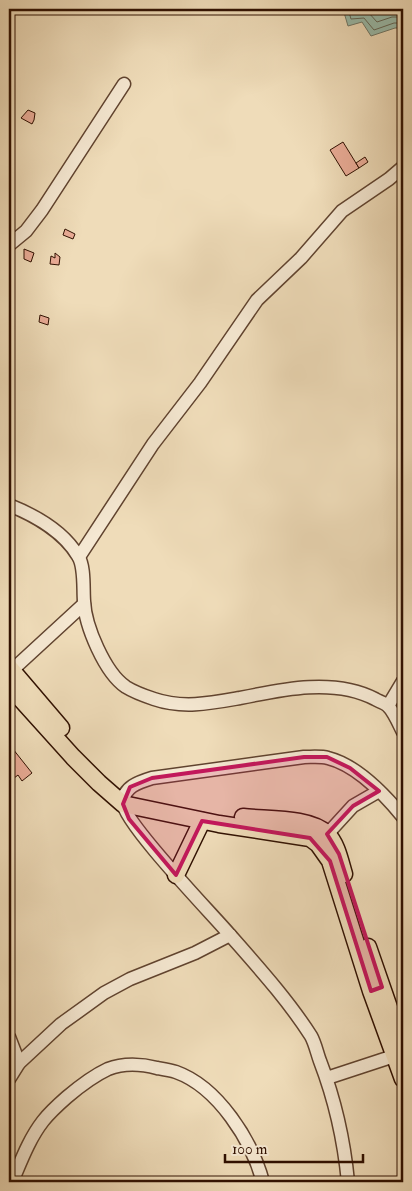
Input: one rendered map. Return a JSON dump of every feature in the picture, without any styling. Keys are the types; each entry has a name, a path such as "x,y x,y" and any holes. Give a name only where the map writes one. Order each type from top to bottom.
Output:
{"main road":[{"path":"9,674 80,764 99,783 124,799 202,821 323,839"},
{"path":"124,799 312,825 323,839 377,989 398,1052 403,1079"},
{"path":"176,875 202,821"}],"street":[{"path":"9,245 26,230 42,210 124,84"},
{"path":"79,557 153,444 221,354 258,300 300,258 342,211 389,179 403,167"},
{"path":"9,505 29,513 59,534 79,557 84,581 84,604 92,636 106,667 126,687 155,700 185,705 213,704 296,689 333,687 364,693 388,706 403,732"},
{"path":"9,674 84,604"},
{"path":"388,706 403,681"},
{"path":"348,1182 334,1098 312,1037 230,934 176,875 129,819 124,799 130,787 152,778 244,767 304,757 327,758 350,768 379,791 403,817"},
{"path":"323,839 353,806 379,791"},
{"path":"9,1079 20,1063 61,1024 104,992 130,979 194,953 230,934"},
{"path":"9,1037 20,1063"},
{"path":"327,1078 398,1052"},
{"path":"12,1182 24,1153 42,1121 58,1105 86,1081 110,1068 142,1064 176,1072 197,1083 222,1105 242,1134 257,1162 262,1182"}],"highlighted area":[{"path":"304,757 327,757 350,768 379,791 353,806 327,834 339,854 382,987 371,991 330,861 310,838 202,821 176,875 129,819 123,804 130,787 152,778"}],"water":[{"path":"343,9 403,9 403,28 395,28 371,36 362,22 348,26"}],"building":[{"path":"28,110 35,113 32,124 21,118"},
{"path":"343,142 359,168 346,176 330,150"},
{"path":"365,157 368,162 359,168 356,163"},
{"path":"65,229 75,234 73,239 63,235"},
{"path":"24,249 34,253 31,262 24,259"},
{"path":"55,253 60,257 59,265 50,264 51,256 55,258"},
{"path":"40,315 49,318 48,325 39,322"},
{"path":"9,744 32,773 22,781 18,775 9,782"}]}
